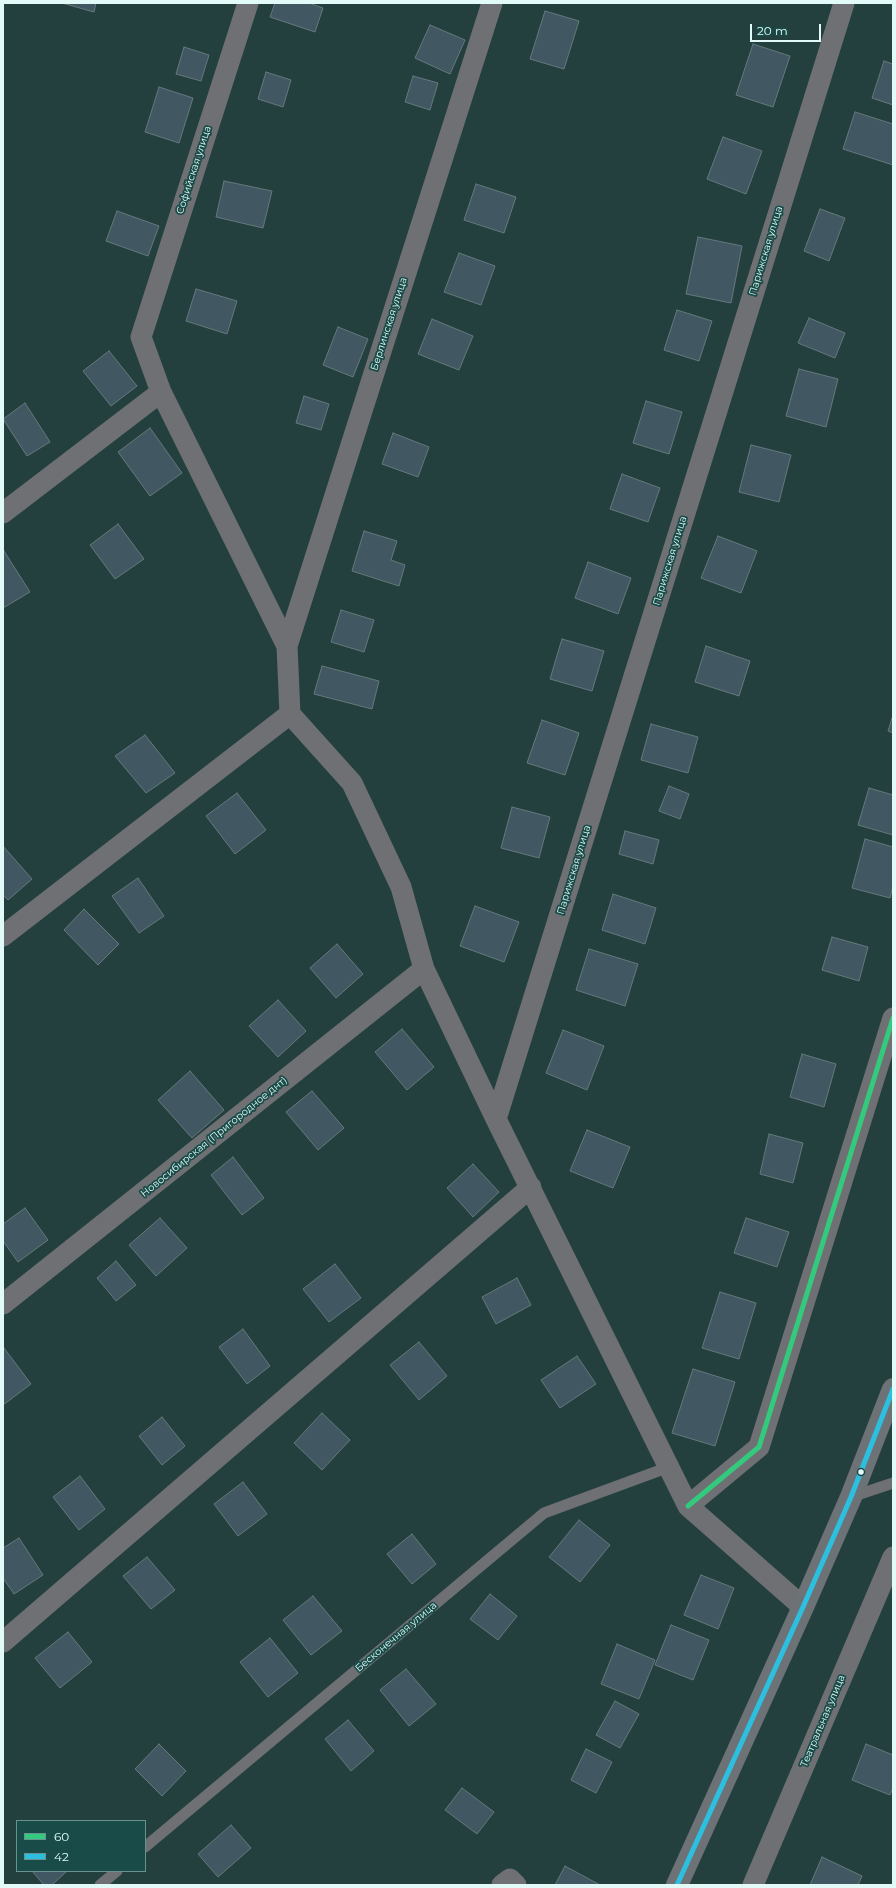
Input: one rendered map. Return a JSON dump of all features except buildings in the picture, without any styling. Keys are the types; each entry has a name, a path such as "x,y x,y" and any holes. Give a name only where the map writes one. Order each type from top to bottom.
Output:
{"street":[{"name":"Софийская улица","path":"161,392 141,337 248,3"},
{"name":"Берлинская улица","path":"287,646 492,3"},
{"name":"Парижская улица","path":"496,1119 844,3"},
{"path":"3,513 161,392 287,646 290,714 352,783 401,887 424,969 496,1119 688,1506 803,1607"},
{"path":"3,936 290,714"},
{"name":"Новосибирская (Пригородное днт)","path":"3,1304 424,969"},
{"path":"688,1506 759,1447 893,1018"},
{"path":"3,1642 530,1187"},
{"path":"677,1885 803,1607 851,1497 893,1389"},
{"name":"Театральная улица","path":"753,1885 893,1557"},
{"path":"502,1885 510,1879 516,1885"}],"lane":[{"name":"Бесконечная улица","path":"146,1846 544,1513 669,1467"},
{"path":"851,1497 893,1483"},
{"path":"100,1885 115,1872"}],"transit line":[{"name":"60","path":"688,1506 759,1447 893,1018"},
{"name":"42","path":"677,1885 803,1607 851,1497 893,1389"}]}
